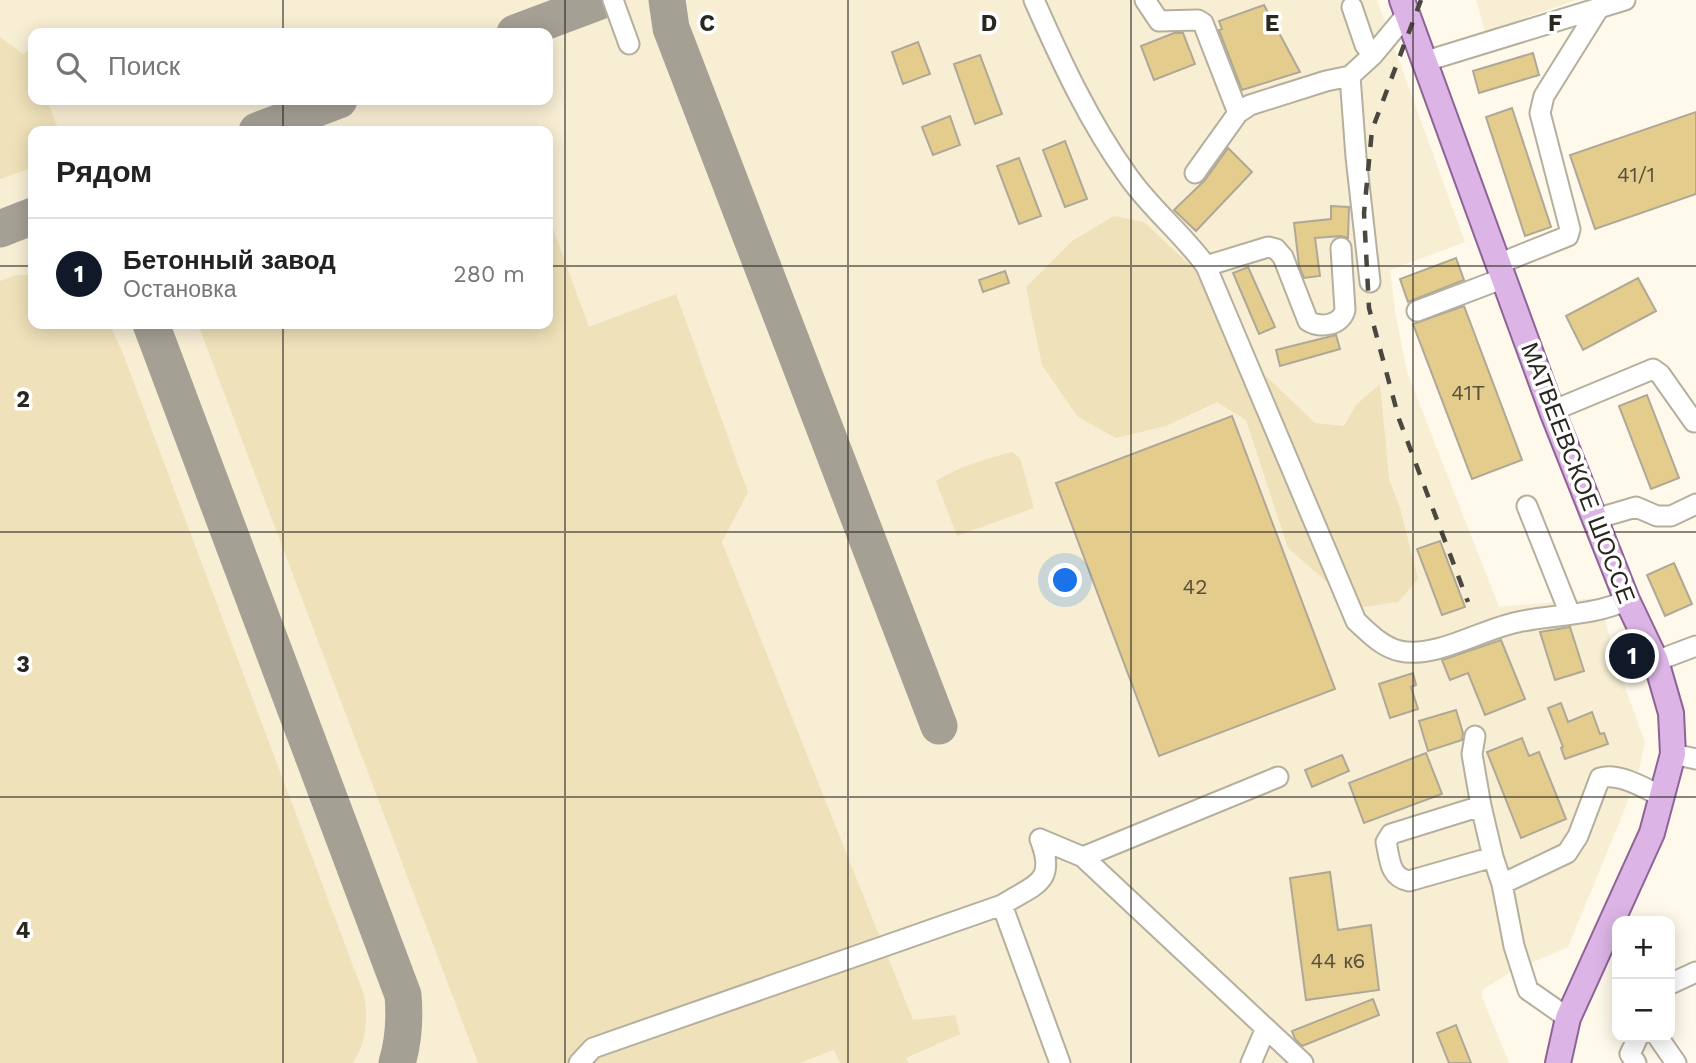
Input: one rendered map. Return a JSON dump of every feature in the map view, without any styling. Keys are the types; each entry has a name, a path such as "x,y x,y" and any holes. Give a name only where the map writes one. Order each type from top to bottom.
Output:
{"main road":[{"name":"МАТВЕЕВСКОЕ ШОССЕ","path":"1404,7 1552,411 1627,600 1656,661 1684,756 1663,797 1652,833 1568,1017 1558,1063"}],"street":[{"path":"613,0 629,44"},
{"path":"1034,0 1058,54 1099,133 1129,178 1191,244 1206,266 1356,621 1375,639 1399,651 1423,652 1516,622 1612,607 1627,600"},
{"path":"1145,0 1159,21 1198,20 1203,23 1238,113"},
{"path":"1423,62 1625,0"},
{"path":"1352,7 1365,45 1373,55"},
{"path":"1195,173 1238,113 1263,101 1350,76 1373,55 1404,7"},
{"path":"1418,311 1565,239 1570,232 1539,113 1544,96 1599,8"},
{"path":"1350,76 1370,282"},
{"path":"1206,266 1268,247 1276,249 1283,257 1308,321 1315,326 1337,323 1343,318 1345,310 1340,248"},
{"path":"1552,411 1653,369 1660,374 1694,422"},
{"path":"1595,519 1636,508 1657,516 1671,516 1696,504"},
{"path":"1527,506 1570,614"},
{"path":"1656,661 1696,646"},
{"path":"1475,736 1472,754 1481,806 1502,884 1514,946 1528,990 1568,1017"},
{"path":"1083,857 1278,776"},
{"path":"1502,884 1567,853 1578,836 1600,778 1608,776 1663,797"},
{"path":"1481,806 1391,834 1386,842 1393,874 1399,879 1409,881 1493,857"},
{"path":"579,1063 593,1048 1002,905 1041,880 1047,866 1047,858 1040,839 1083,857 1303,1063"},
{"path":"1002,905 1060,1063"},
{"path":"1675,982 1696,972"},
{"path":"1251,1063 1266,1028"},
{"path":"1636,1042 1630,1054 1636,1063"},
{"path":"1661,1042 1676,1063"}],"shaded area":[{"path":"0,0 1377,0 1465,242 1390,270 1407,372 1499,607 1599,598 1619,671 1645,742 1639,769 1624,811 1568,947 1511,972 1482,990 1482,997 1509,1063 0,1063"},
{"path":"1476,0 1576,0 1485,32"},
{"path":"0,37 23,54 28,51 28,105 49,105 57,126 28,126 28,169 0,179"},
{"path":"1114,216 1144,222 1213,287 1250,361 1315,423 1344,426 1356,405 1380,384 1389,479 1400,508 1418,579 1398,602 1357,608 1288,548 1246,420 1217,402 1166,426 1116,438 1078,417 1042,365 1026,287 1072,241"},
{"path":"553,229 589,327 676,294 748,492 722,542 913,1020 955,1015 960,1034 906,1058 908,1063 840,1063 834,1050 799,1063 478,1063 200,329 553,329"},
{"path":"16,275 28,275 28,329 111,329 122,351 364,995 365,1030 353,1063 0,1063 0,281"},
{"path":"1012,452 1020,458 1034,508 957,536 936,481 963,467"}],"building":[{"path":"1264,5 1300,72 1242,90 1219,30 1222,29 1219,21"},
{"path":"1174,33 1183,33 1195,64 1154,80 1141,46"},
{"path":"918,42 930,74 903,84 892,52"},
{"path":"1533,53 1539,75 1479,93 1473,71"},
{"path":"980,55 1002,114 975,124 954,64"},
{"path":"1512,108 1551,227 1525,236 1486,117"},
{"path":"1696,112 1696,194 1595,229 1570,155"},
{"path":"950,116 960,145 933,155 922,127"},
{"path":"1065,141 1087,199 1065,207 1043,150"},
{"path":"1228,148 1252,172 1196,231 1174,210 1205,180"},
{"path":"1019,158 1041,216 1019,224 997,166"},
{"path":"1331,206 1349,207 1348,238 1315,238 1320,276 1304,278 1299,265 1294,223 1331,219"},
{"path":"1456,258 1464,280 1408,302 1400,279"},
{"path":"1248,267 1275,327 1259,334 1233,273"},
{"path":"1005,271 1009,283 983,292 979,280"},
{"path":"1638,278 1656,311 1583,350 1566,316"},
{"path":"1464,306 1522,460 1472,479 1413,324"},
{"path":"1336,335 1340,349 1280,366 1276,350"},
{"path":"1647,395 1679,478 1651,489 1619,406"},
{"path":"1232,416 1335,689 1159,756 1056,483"},
{"path":"1440,541 1465,607 1442,615 1417,549"},
{"path":"1674,563 1692,604 1665,616 1647,575"},
{"path":"1570,627 1584,671 1555,680 1540,632"},
{"path":"1501,640 1525,699 1485,715 1468,673 1450,680 1442,660"},
{"path":"1413,673 1416,685 1411,687 1418,709 1390,718 1379,684"},
{"path":"1561,703 1568,722 1592,712 1600,734 1604,733 1608,744 1565,759 1548,708"},
{"path":"1456,710 1463,733 1462,740 1428,751 1419,721"},
{"path":"1522,738 1529,756 1539,752 1566,819 1521,838 1487,752"},
{"path":"1426,753 1442,794 1364,823 1349,783"},
{"path":"1342,755 1349,771 1312,787 1305,770"},
{"path":"1330,872 1338,930 1371,925 1379,990 1306,1000 1290,878"},
{"path":"1373,999 1379,1015 1302,1046 1295,1039 1292,1031"},
{"path":"1456,1025 1471,1063 1449,1063 1437,1033"}],"taxiway":[{"path":"528,28 603,0"},
{"path":"667,0 671,28 939,726"},
{"path":"270,126 326,105"},
{"path":"0,229 28,218"},
{"path":"153,329 403,995 403,1029 397,1063"}],"railway":[{"path":"1421,0 1372,130 1364,213 1369,308 1399,419 1468,602"}],"place":[{"name":"Бетонный завод","path":"1632,656"}]}
